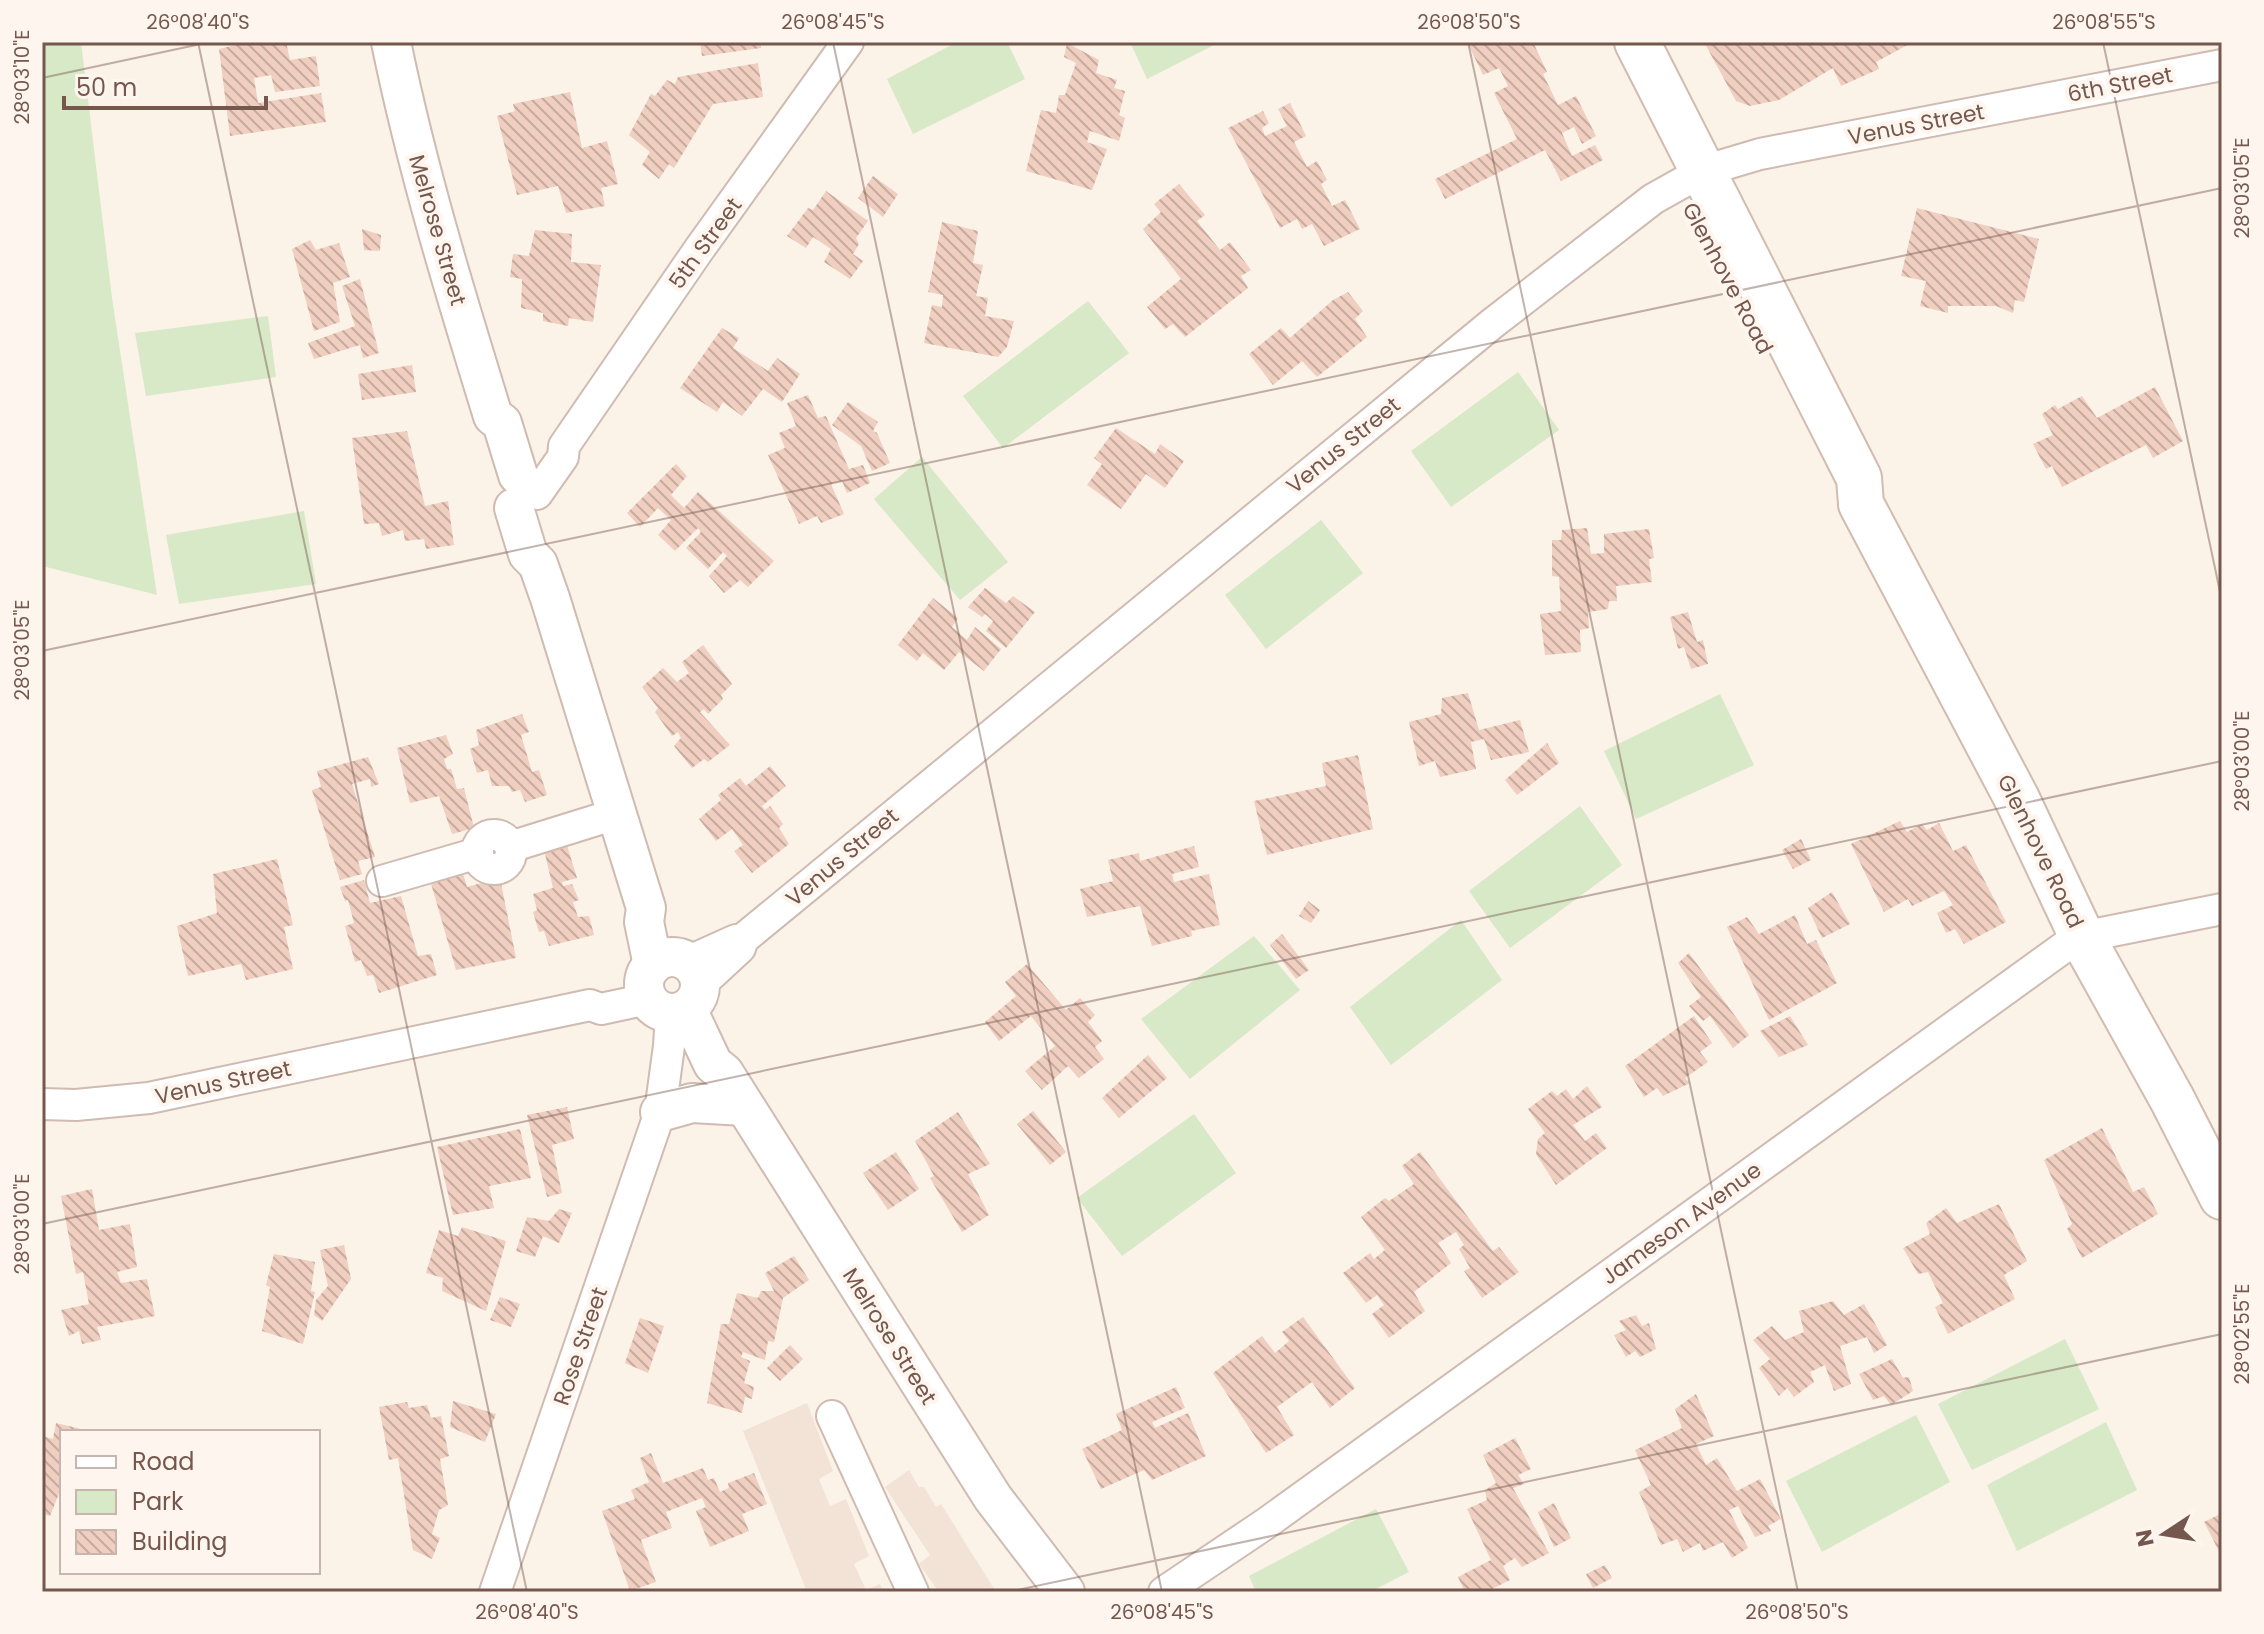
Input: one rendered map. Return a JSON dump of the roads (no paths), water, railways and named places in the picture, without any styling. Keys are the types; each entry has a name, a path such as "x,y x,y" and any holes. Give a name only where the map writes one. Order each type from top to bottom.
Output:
{"main road":[{"name":"Glenhove Road","path":"1610,42 1690,178 1841,488 1861,504 2017,799 2082,937 2172,1099 2222,1197"},
{"name":"Glenhove Road","path":"1637,42 1690,178"}],"street":[{"name":"Melrose Street","path":"391,42 428,201 493,416 488,427 521,490 528,554 538,564 646,908 644,922 674,988 723,1055 724,1073 744,1106 993,1498 1065,1592"},
{"name":"5th Street","path":"521,490 555,449 564,446 700,248 848,42"},
{"name":"6th Street","path":"2019,104 2222,65"},
{"name":"Venus Street","path":"42,1104 76,1105 149,1098 590,1005 601,1009 674,988 740,948 743,939 1481,333 1653,199 1690,178 1760,154 2019,104"},
{"path":"382,881 478,853 487,836 501,836 510,847 616,814"},
{"name":"Jameson Avenue","path":"1164,1592 1268,1522 1951,1028 2082,937 2222,909"},
{"name":"Rose Street","path":"495,1592 662,1106 681,1072 685,1042 674,988"},
{"path":"662,1106 692,1103 744,1106"},
{"path":"832,1416 913,1592"}]}
